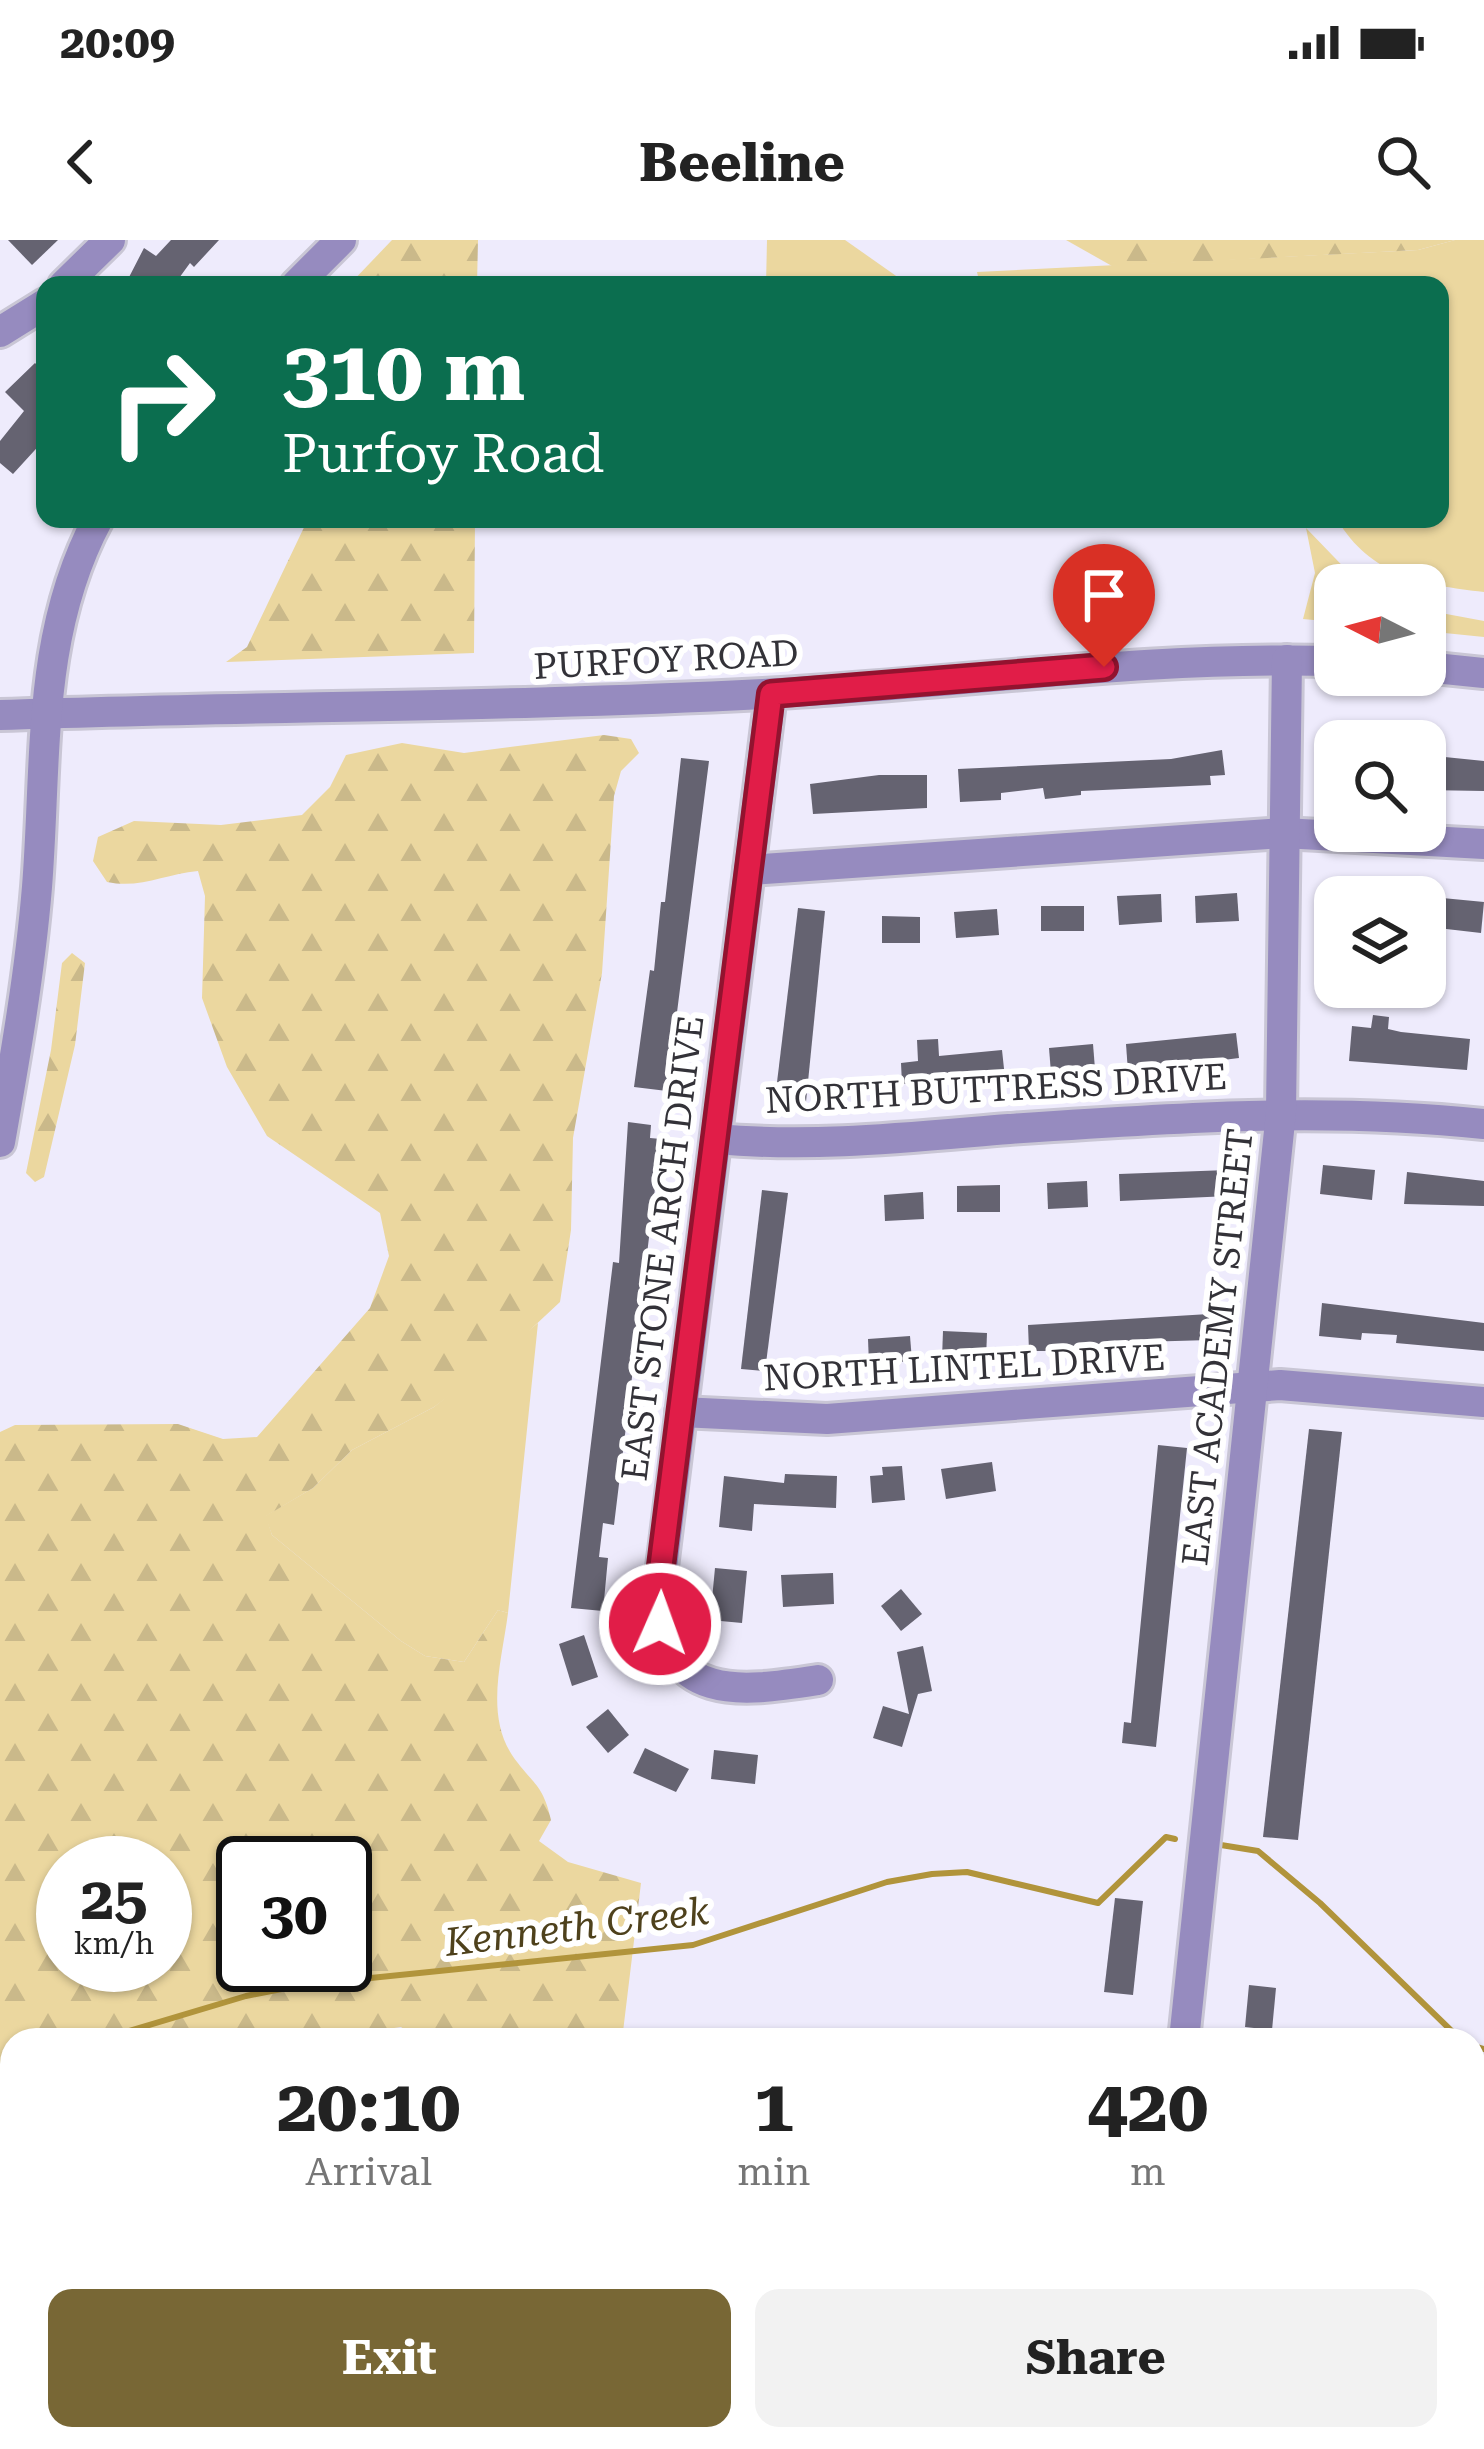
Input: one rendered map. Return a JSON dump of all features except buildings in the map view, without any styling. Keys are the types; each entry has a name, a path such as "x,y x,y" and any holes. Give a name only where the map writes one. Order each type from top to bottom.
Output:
{"street":[{"path":"73,276 110,240"},
{"path":"305,276 341,240"},
{"path":"0,332 36,310"},
{"path":"0,1142 37,888 45,714 55,635 95,528"},
{"name":"EAST ACADEMY STREET","path":"1185,2028 1281,1112 1287,660"},
{"name":"PURFOY ROAD","path":"0,715 481,708 771,694 972,675 1314,661"},
{"path":"1446,669 1484,673"},
{"name":"EAST STONE ARCH DRIVE","path":"771,694 658,1599 668,1643 681,1664 727,1690 818,1680"},
{"path":"749,870 1283,833 1484,844"},
{"name":"NORTH BUTTRESS DRIVE","path":"716,1138 826,1143 1281,1112 1388,1114 1484,1124"},
{"name":"NORTH LINTEL DRIVE","path":"681,1412 827,1419 1252,1387 1364,1390 1484,1402"}],"green space":[{"path":"392,240 478,240 477,276 358,276"},
{"path":"767,240 845,240 896,276 766,276"},
{"path":"1066,240 1455,240 1418,250 1112,266"},
{"path":"1455,240 1484,240 1484,592 1446,587 1446,564 1381,564 1343,528 1449,528 1449,276 978,276 977,272 1418,250"},
{"path":"304,528 475,528 474,653 226,662 247,647"},
{"path":"1306,528 1341,564 1314,564 1314,568"},
{"path":"1314,577 1314,620 1303,619"},
{"path":"1446,614 1484,621 1484,637 1446,633"},
{"path":"604,735 631,739 639,753 621,771 614,796 602,973 573,1138 571,1230 560,1302 500,1358 434,1407 352,1450 313,1488 266,1516 272,1535 425,1656 464,1662 498,1610 508,1613 498,1686 499,1722 512,1755 548,1808 551,1820 539,1841 568,1862 641,1883 623,2028 0,2028 0,1432 15,1425 178,1424 223,1439 257,1437 370,1308 389,1256 380,1213 267,1136 227,1067 202,998 205,896 198,871 142,882 107,882 93,861 98,837 134,821 221,825 302,815 330,787 346,755 402,743 464,753"},
{"path":"72,953 85,963 75,1045 44,1177 35,1182 26,1173 51,1050 62,963"},
{"path":"538,1323 508,1613 498,1610 464,1662 425,1656 272,1535 265,1516 313,1488 352,1450 434,1407"}],"waterway":[{"name":"Kenneth Creek","path":"139,2028 246,1996 302,1985 693,1945 887,1882 932,1874 967,1872 1098,1903 1166,1837 1175,1839"},
{"name":"Kenneth Creek","path":"1221,1845 1258,1851 1320,1903 1449,2028"}],"route":[{"path":"660,1624 661,1566 771,694 1104,667"}]}
